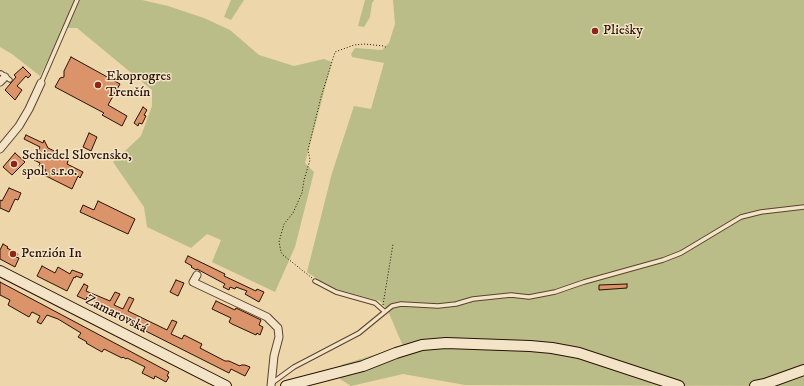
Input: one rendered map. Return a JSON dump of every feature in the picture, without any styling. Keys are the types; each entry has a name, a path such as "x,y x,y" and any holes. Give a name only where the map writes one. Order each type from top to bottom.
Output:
{"main road":[{"name":"Zamarovská","path":"0,271 223,385"},
{"path":"286,386 305,384 364,366 396,353 422,345 446,343 552,348 579,353 679,386"},
{"path":"755,386 765,384 804,370"}],"street":[{"path":"0,149 19,126 30,109 41,83"},
{"path":"197,275 193,282 267,317 278,328 279,337 274,356 271,385"}],"lane":[{"path":"41,83 77,0"},
{"path":"271,385 294,367 359,333 392,306 401,304 438,306 484,297 511,295 529,297 555,292 584,282 663,260 681,253 741,217 766,211 804,207"},
{"path":"315,281 336,292 376,303 384,311"}],"path":[{"path":"315,281 283,255 279,242 284,224 293,213 302,193 310,160 308,150 320,97 335,52 354,45 364,44 384,46 387,48"},
{"path":"384,311 383,305 393,244"}],"green space":[{"path":"0,0 142,0 168,6 204,18 230,30 259,55 294,66 324,59 332,62 305,163 314,172 295,247 275,292 212,262 221,240 207,234 191,248 147,227 144,207 113,162 141,136 152,106 152,90 77,28 64,28 40,76 12,54 0,47"},
{"path":"231,0 244,0 231,20 224,17"},
{"path":"365,0 374,0 372,3 370,17 364,27 358,26"},
{"path":"393,0 804,0 804,386 465,385 403,374 351,386 340,379 341,365 403,346 388,311 380,301 329,287 307,272 332,173 354,106 371,109 384,63 352,57 351,54 355,48 382,50 389,43 395,24"}],"building":[{"name":"Ekoprogres Trenčín","path":"71,57 120,84 108,105 127,116 122,126 102,115 104,113 55,87 60,78 64,77 64,71"},
{"path":"23,67 31,75 28,78 26,76 17,86 22,90 15,100 5,90 16,77 14,75"},
{"path":"143,107 147,110 144,115 146,116 142,124 139,123 138,126 134,123"},
{"path":"89,133 97,137 91,151 83,147"},
{"path":"26,135 43,143 44,140 48,148 69,158 67,164 83,172 80,178 78,176 72,189 44,175 46,170 39,166 40,163 34,160 40,147 24,139"},
{"name":"Schiedel Slovensko, spol. s.r.o.","path":"15,153 25,162 12,175 3,167"},
{"path":"9,188 21,193 18,200 15,199 9,212 0,208 0,200 2,201"},
{"path":"98,201 135,219 128,234 80,212 83,205 94,210"},
{"path":"3,244 18,254 16,257 19,258 15,267 0,259 0,250"},
{"path":"188,256 225,274 224,276 256,291 257,289 264,292 259,302 245,294 247,291 236,287 235,289 230,287 229,290 223,287 225,284 191,267 192,266 185,262"},
{"path":"42,266 55,273 58,267 70,274 72,270 83,274 81,278 76,276 75,278 74,277 67,291 37,276"},
{"path":"176,280 184,283 178,296 170,292"},
{"path":"0,282 169,372 167,376 169,377 166,382 155,376 154,379 142,373 145,367 104,349 102,352 78,337 81,333 58,319 47,315 41,324 37,322 40,316 32,312 29,317 8,305 10,300 0,295"},
{"path":"84,284 88,286 86,291 110,301 115,292 120,294 114,305 123,309 129,297 134,299 128,311 167,330 172,320 177,322 171,334 182,339 184,335 202,344 200,348 225,361 229,361 240,366 245,365 250,367 245,376 231,369 229,373 94,305 96,302 87,297 86,300 77,296"},
{"path":"627,284 627,288 599,290 599,285"},
{"path":"216,301 235,310 236,308 261,320 259,325 263,327 260,335 257,333 256,335 232,324 229,322 231,318 212,309"}],"place":[{"name":"Pliešky","path":"595,31"},
{"name":"Ekoprogres Trenčín","path":"98,85"},
{"name":"Schiedel Slovensko, spol. s.r.o.","path":"14,164"},
{"name":"Penzión In","path":"13,254"}]}
